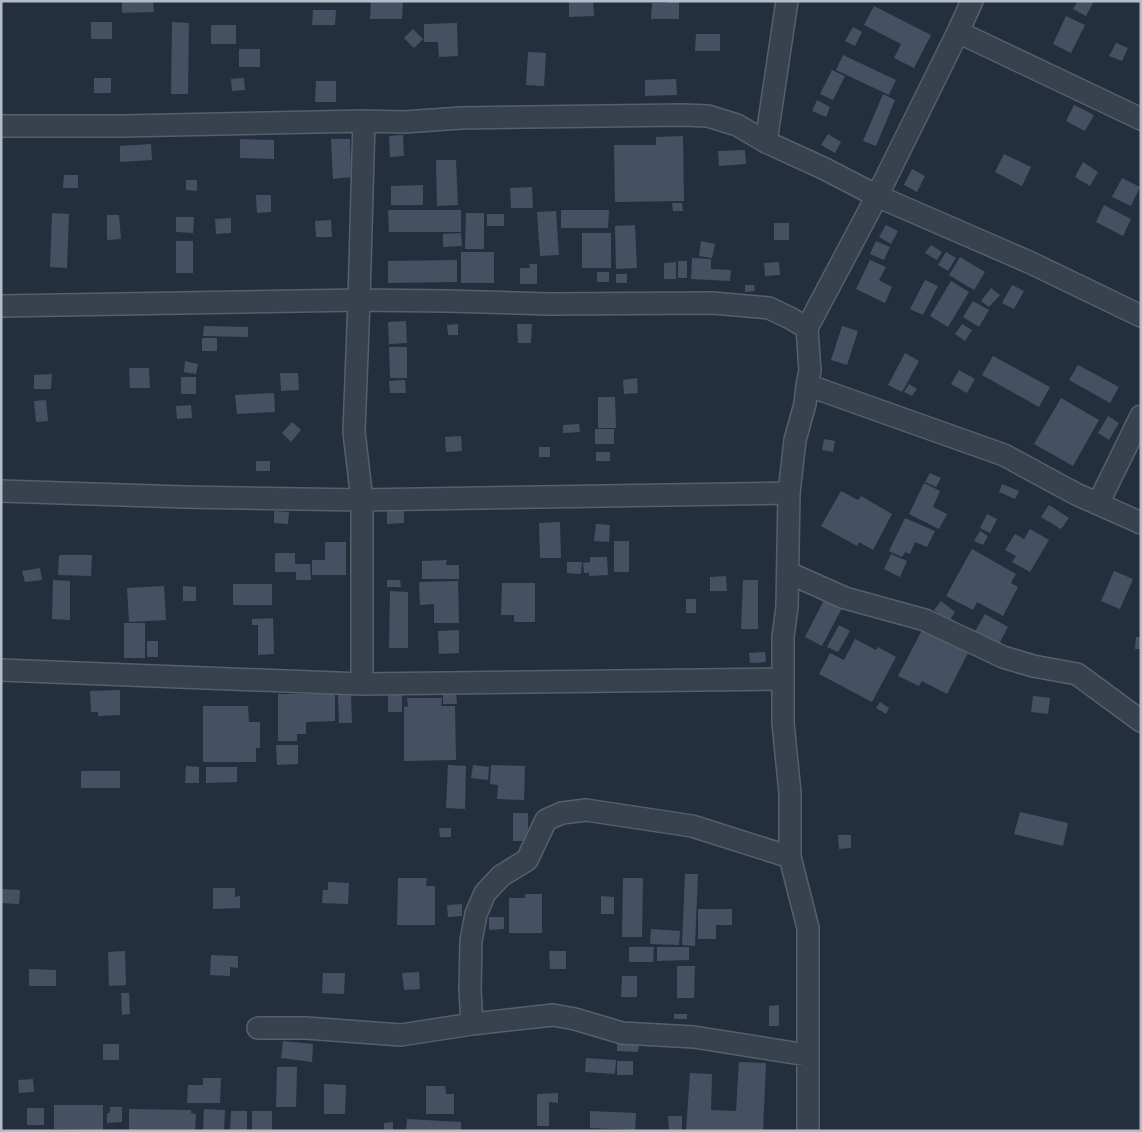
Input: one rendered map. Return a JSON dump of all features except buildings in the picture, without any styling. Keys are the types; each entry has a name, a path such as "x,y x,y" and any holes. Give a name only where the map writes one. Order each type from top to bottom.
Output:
{"street":[{"path":"766,142 787,1"},
{"path":"808,1131 808,928 790,857 790,794 783,723 783,637 787,608 789,493 795,440 806,404 810,371 807,328 877,196 972,1"},
{"path":"958,32 1141,119"},
{"path":"1,126 122,126 364,121 404,122 461,118 708,116 737,125 766,142 824,168 877,196 1029,262 1141,316"},
{"path":"362,684 362,500 354,432 364,121"},
{"path":"1,306 359,300 447,300 550,304 713,303 769,308 807,328"},
{"path":"807,385 1004,455 1076,494 1141,523"},
{"path":"1098,504 1141,416"},
{"path":"1,491 362,500 789,493"},
{"path":"788,573 845,598 925,620 1003,657 1032,666 1077,674 1141,721"},
{"path":"1,670 362,684 783,679"},
{"path":"472,1024 470,989 471,941 476,914 485,893 500,876 527,860 546,820 562,813 586,810 692,826 790,857"},
{"path":"258,1028 306,1028 401,1035 472,1024 553,1015 575,1019 622,1033 694,1037 807,1055"}]}
